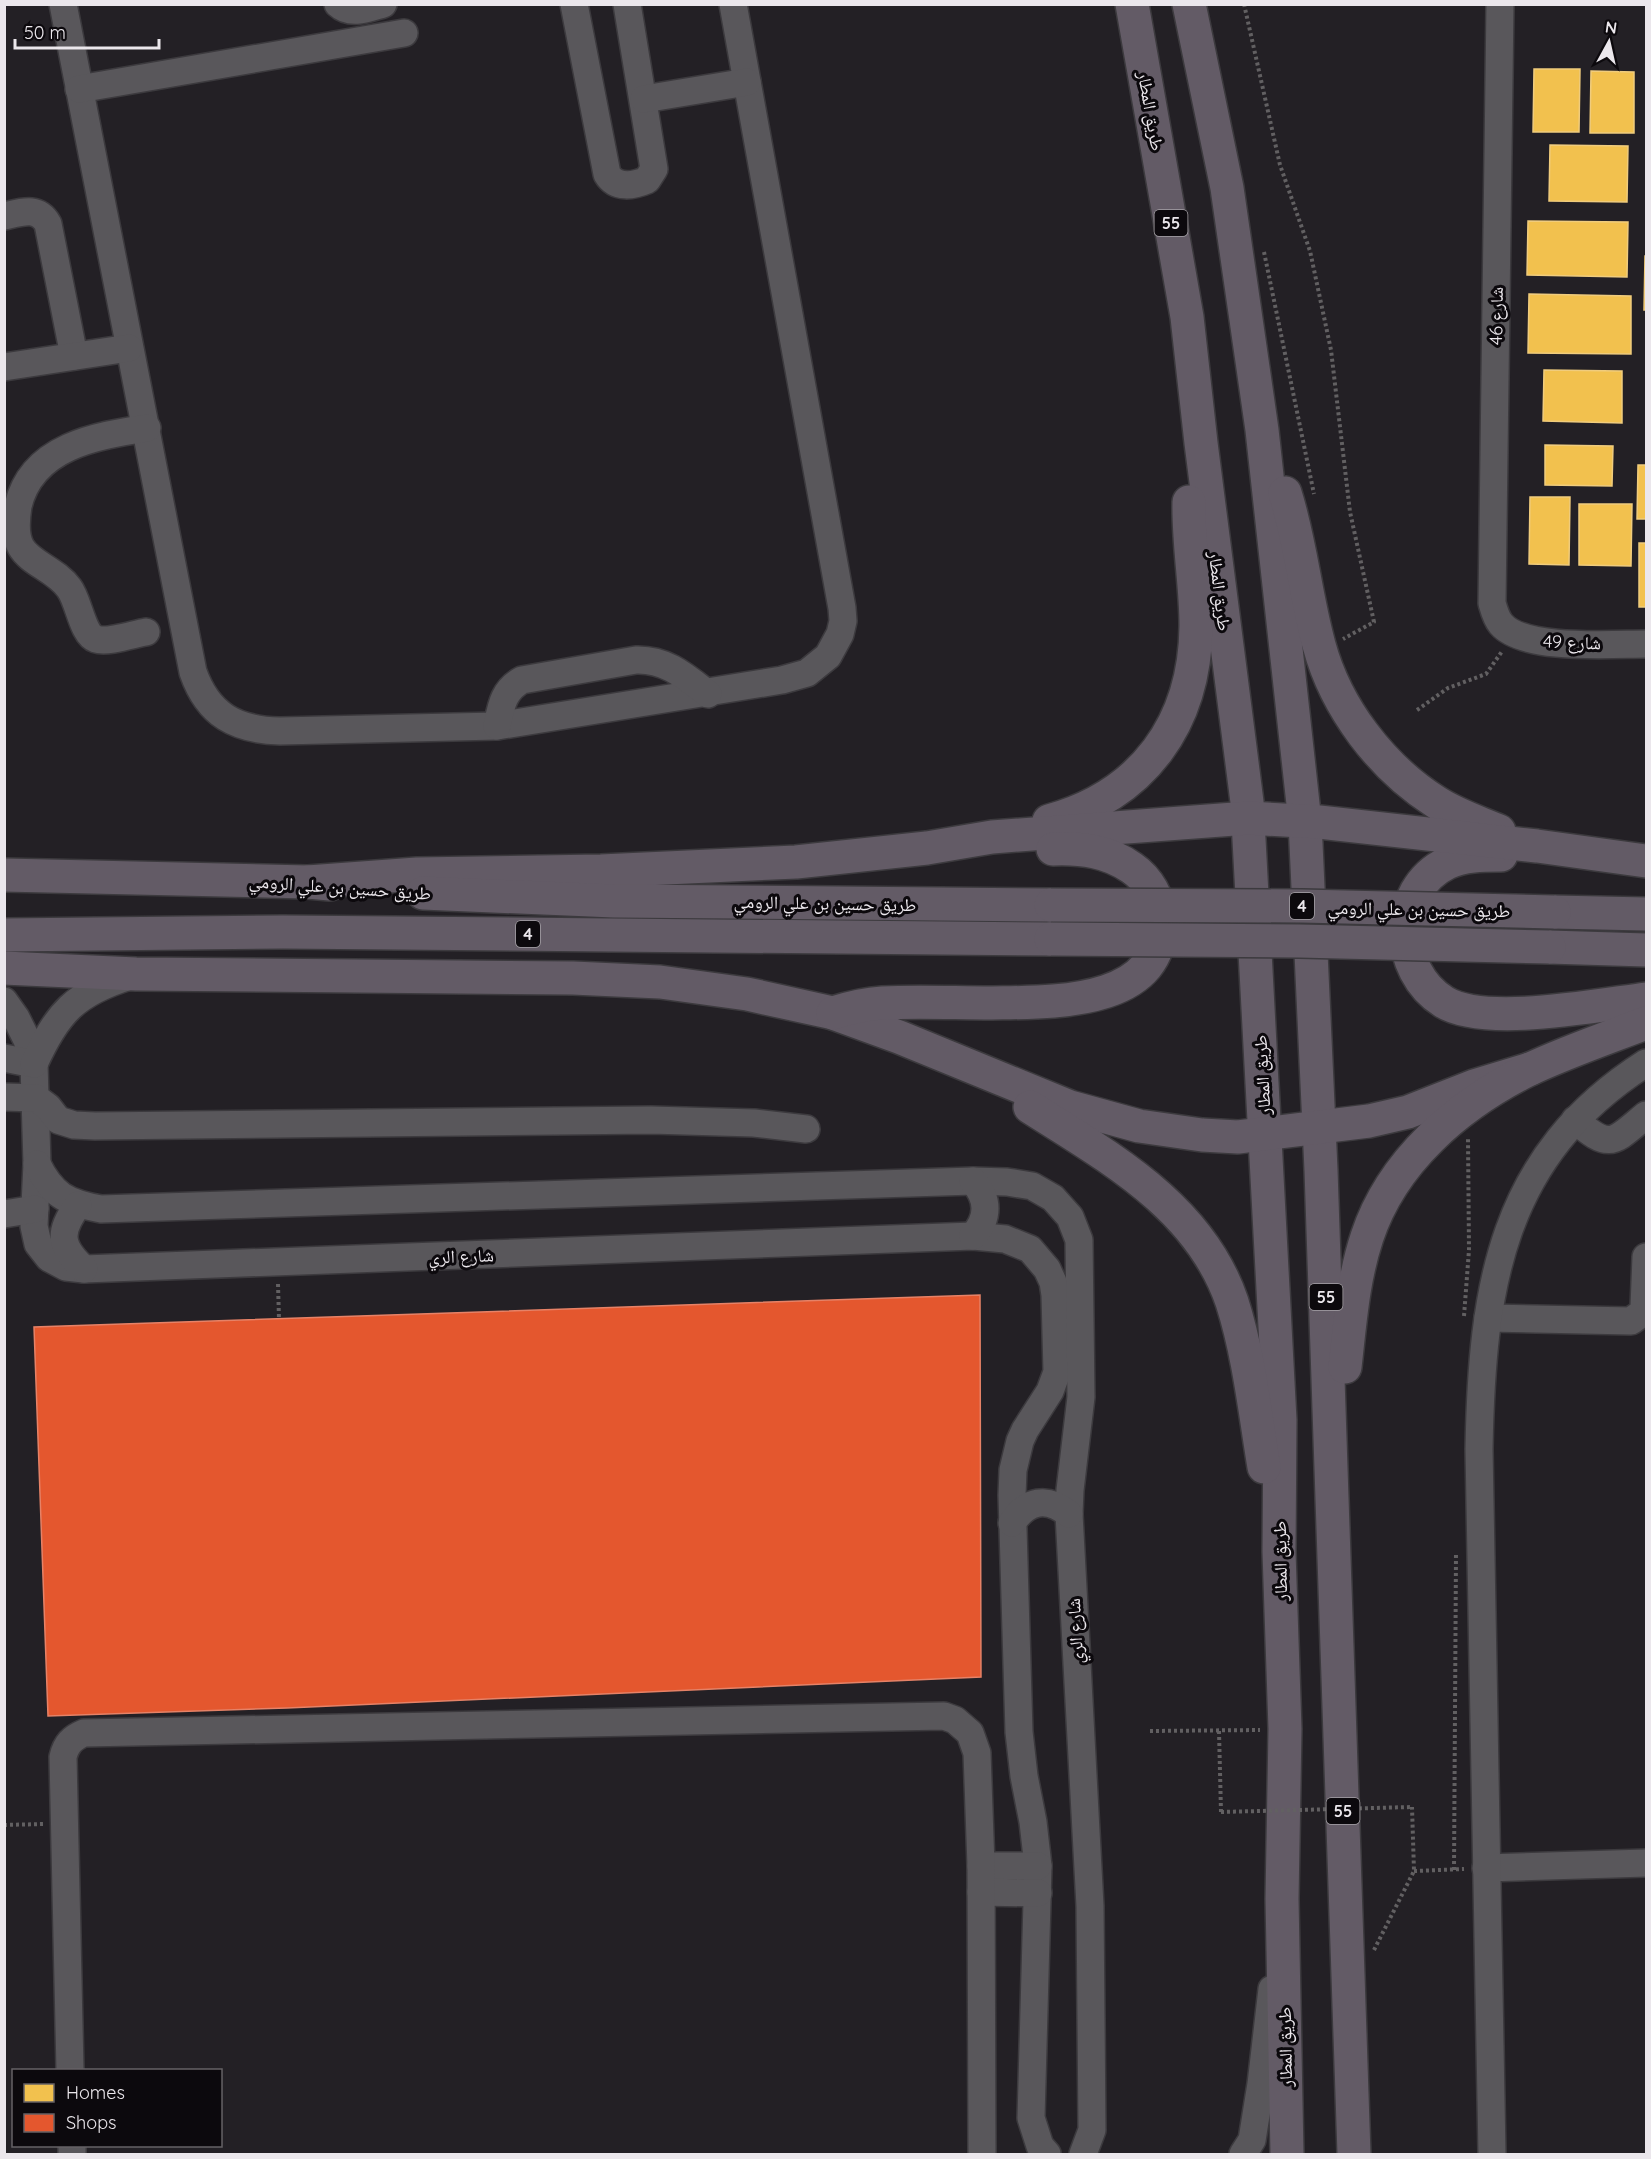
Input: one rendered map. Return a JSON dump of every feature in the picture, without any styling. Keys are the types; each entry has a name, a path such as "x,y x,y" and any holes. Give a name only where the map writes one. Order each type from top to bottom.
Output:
{"highway":[{"name":"طريق المطار","path":"1132,4 1187,317 1248,818 1280,1420 1279,1552 1285,1729 1282,1899 1287,2154"},
{"name":"55","path":"1189,4 1227,188 1262,430 1305,822 1320,1128 1354,2154"},
{"path":"1262,430 1280,476 1297,534 1319,645 1326,667 1347,710 1375,748 1414,787 1437,803 1462,816 1537,846"},
{"path":"992,837 1080,811 1102,801 1123,787 1145,766 1174,726 1189,681 1194,655 1196,600 1189,502 1192,476 1201,443"},
{"path":"308,882 417,874 601,871 796,862 872,855 992,837 1248,818 1537,846 1647,861"},
{"path":"833,1013 882,1003 1066,1001 1119,987 1136,976 1149,962 1159,940 1160,915 1152,891 1137,872 1113,857 1098,852 1068,849 1020,850 1010,848 992,837"},
{"path":"1537,846 1524,853 1475,855 1447,863 1425,880 1410,904 1404,932 1409,960 1423,984 1445,1002 1474,1012 1515,1013 1560,1010 1647,999"},
{"name":"طريق حسين بن علي الرومي","path":"4,875 308,882 430,894 553,900 1051,906 1291,906 1647,914"},
{"name":"طريق حسين بن علي الرومي","path":"4,934 283,932 1299,941 1647,950"},
{"path":"4,968 136,974 573,978 660,982 747,994 833,1013 899,1037 1070,1107 1138,1126 1202,1135 1238,1137 1370,1121 1408,1112 1474,1086 1530,1069 1647,1023"},
{"path":"962,1064 1135,1175 1169,1204 1203,1245 1218,1270 1235,1313 1245,1357 1279,1552"},
{"path":"1332,1467 1354,1292 1365,1244 1378,1208 1393,1182 1411,1159 1443,1127 1498,1086 1530,1069"}],"street":[{"path":"63,4 193,672 205,698 214,709 238,725 266,731 497,726 708,694 782,680 807,673 828,657 840,634 843,621 842,608 733,4"},
{"path":"338,4 352,11 383,4"},
{"path":"574,4 606,170 617,184 626,185 643,182 653,174 654,163 627,4"},
{"name":"شارع 46","path":"1500,4 1492,603 1495,614 1509,630"},
{"path":"79,89 404,33"},
{"path":"644,99 747,82"},
{"path":"4,216 31,211 41,215 48,224 74,356"},
{"path":"4,367 129,348"},
{"path":"146,632 106,640 95,639 89,635 70,588 21,547 16,522 20,501 28,483 38,471 62,451 80,441 100,435 147,428"},
{"name":"شارع 49","path":"1509,630 1530,640 1552,643 1647,644"},
{"path":"497,726 505,696 515,684 522,680 636,660 654,661 672,667 708,694"},
{"name":"شارع الري","path":"34,1064 49,1032 72,1004 102,985 136,974"},
{"name":"شارع الري","path":"4,1001 16,1018 34,1064 37,1164 34,1226 38,1244 49,1258 66,1267 84,1269 278,1263 974,1236 1005,1239 1030,1250 1047,1269 1055,1295 1057,1372 1050,1391 1020,1441 1013,1470 1012,1523 1019,1732 1024,1776 1034,1822 1038,1866 1031,2118 1040,2146 1047,2154"},
{"path":"4,1058 34,1064"},
{"path":"1492,2154 1479,1449 1482,1362 1488,1318 1501,1257 1519,1204 1544,1160 1575,1120 1614,1085 1647,1064"},
{"path":"4,1097 36,1098 48,1107 58,1120 74,1125 95,1126 661,1120 754,1123 806,1129"},
{"path":"1575,1120 1597,1138 1611,1140 1647,1115"},
{"name":"شارع الري","path":"37,1164 46,1182 60,1196 78,1205 112,1208 973,1181 1007,1182 1032,1186 1053,1198 1070,1217 1079,1240 1081,1397 1069,1514 1090,1906 1092,2130 1083,2154"},
{"path":"973,1181 986,1202 986,1215 982,1227 974,1236"},
{"path":"78,1205 66,1221 64,1239 70,1256 84,1269"},
{"path":"4,1214 35,1209"},
{"path":"1488,1318 1631,1321 1642,1313 1644,1307 1647,1257"},
{"path":"1012,1523 1018,1513 1027,1506 1038,1503 1050,1503 1069,1514"},
{"path":"70,2069 63,1777 65,1749 70,1741 84,1733 944,1716 955,1720 970,1733 978,1767 981,1879 982,2154"},
{"path":"1486,1868 1647,1863"},
{"path":"981,1879 1038,1866"},
{"path":"981,1879 1038,1893"},
{"path":"1249,2150 1262,2084 1282,1899"}],"path":[{"path":"1244,4 1280,165 1310,251 1331,350 1350,512 1374,622 1342,639"},
{"path":"1262,242 1315,500"},
{"path":"1340,629 1346,649"},
{"path":"1417,710 1448,688 1486,674 1509,630"},
{"path":"278,1263 279,1318"},
{"path":"1150,1731 1285,1729"},
{"path":"1219,1731 1221,1812 1413,1807 1414,1872 1371,1956"},
{"path":"4,1825 64,1824"},
{"path":"1414,1872 1486,1868"}],"building: Homes":[{"path":"1534,69 1580,69 1579,132 1533,132"},
{"path":"1591,71 1634,72 1634,133 1590,133"},
{"path":"1550,145 1628,146 1627,202 1549,201"},
{"path":"1528,221 1628,222 1627,277 1527,275"},
{"path":"1645,256 1646,310 1644,310"},
{"path":"1529,294 1631,296 1631,354 1528,353"},
{"path":"1544,370 1622,371 1622,423 1543,421"},
{"path":"1545,445 1613,446 1612,486 1545,485"},
{"path":"1638,465 1646,465 1646,519 1637,519"},
{"path":"1530,497 1570,497 1569,565 1529,564"},
{"path":"1579,504 1632,504 1631,566 1579,565"},
{"path":"1639,543 1646,543 1646,607 1639,607"}],"building: Shops":[{"path":"980,1295 981,1677 287,1708 48,1716 34,1327"}]}
